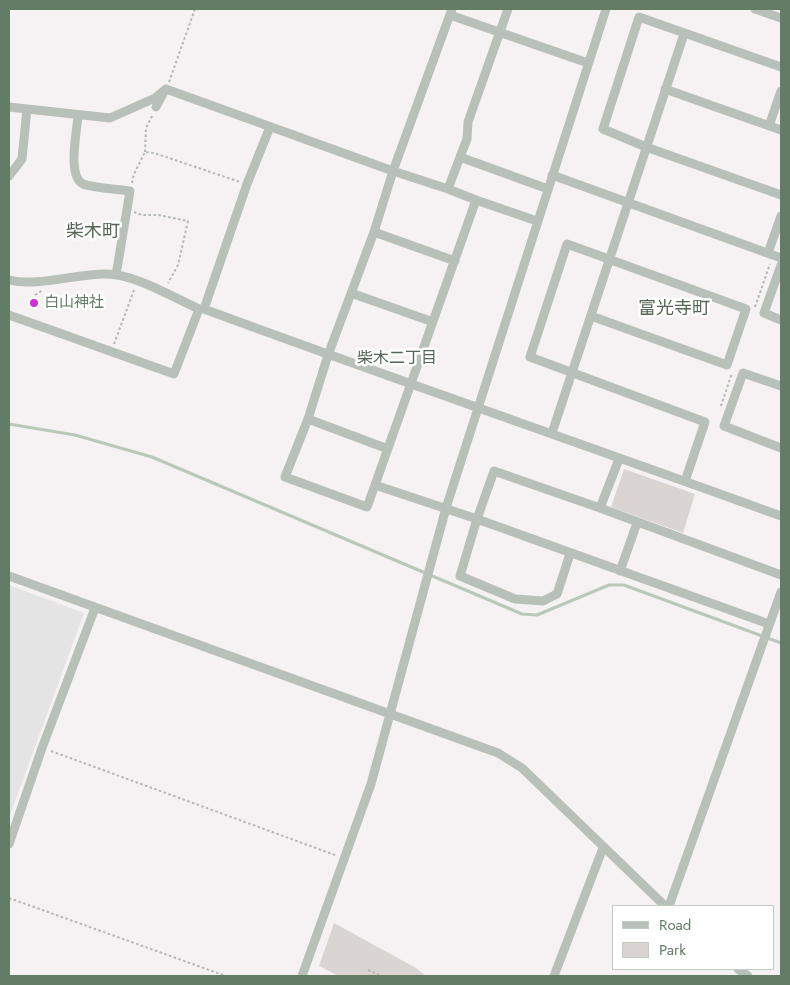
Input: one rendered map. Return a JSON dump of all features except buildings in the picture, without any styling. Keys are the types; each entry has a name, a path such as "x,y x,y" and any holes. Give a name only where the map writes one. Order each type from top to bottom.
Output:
{"street":[{"path":"448,189 467,139 468,122 508,9"},
{"path":"302,976 371,784 446,508 606,9"},
{"path":"755,9 781,18"},
{"path":"476,200 367,507 286,477 451,12 499,32 588,62"},
{"path":"781,67 639,18 603,129 646,147 781,194"},
{"path":"552,433 684,34"},
{"path":"156,108 166,89"},
{"path":"9,107 110,118 155,98 166,89"},
{"path":"166,89 537,221"},
{"path":"665,89 781,130"},
{"path":"769,126 781,91"},
{"path":"9,176 22,159 27,109"},
{"path":"78,116 74,164 76,178 83,184 130,191 116,275"},
{"path":"9,315 174,374 202,309 247,184 270,127"},
{"path":"460,157 548,189"},
{"path":"552,175 781,258"},
{"path":"768,253 781,216"},
{"path":"374,232 455,261"},
{"path":"591,316 727,365 746,309 566,244 530,356 705,422 685,481"},
{"path":"781,265 764,314 781,320"},
{"path":"9,280 36,281 116,275 137,280 202,309 781,516"},
{"path":"351,293 433,322"},
{"path":"781,386 743,373 724,426 781,448"},
{"path":"308,419 388,449"},
{"path":"600,508 620,459"},
{"path":"570,554 557,594 543,601 515,599 460,576 494,471 781,575"},
{"path":"375,484 620,571 768,627"},
{"path":"620,571 637,523"},
{"path":"9,576 498,753 522,768 663,905"},
{"path":"669,905 781,592"},
{"path":"9,844 42,748 95,608"},
{"path":"554,976 603,848"}],"path":[{"path":"166,89 195,9"},
{"path":"130,191 134,174 145,152 146,128 156,108"},
{"path":"145,152 154,153 247,184"},
{"path":"128,209 142,215 158,215 188,221 178,265 163,293"},
{"path":"111,352 137,280"},
{"path":"42,748 345,859"},
{"path":"9,898 226,976"},
{"path":"368,970 381,976"}],"shaded area":[{"path":"9,585 84,613 9,818"}],"green space":[{"path":"624,469 695,494 683,533 611,507"},
{"path":"334,923 416,968 426,976 339,976 319,966"}],"waterway":[{"path":"9,424 75,435 152,457 522,614 537,615 609,585 624,585 781,643"}],"place":[{"name":"白山神社","path":"34,303"}],"district":[{"name":"柴木町","path":"93,233"},
{"name":"富光寺町","path":"674,310"},
{"name":"柴木二丁目","path":"397,359"}]}
